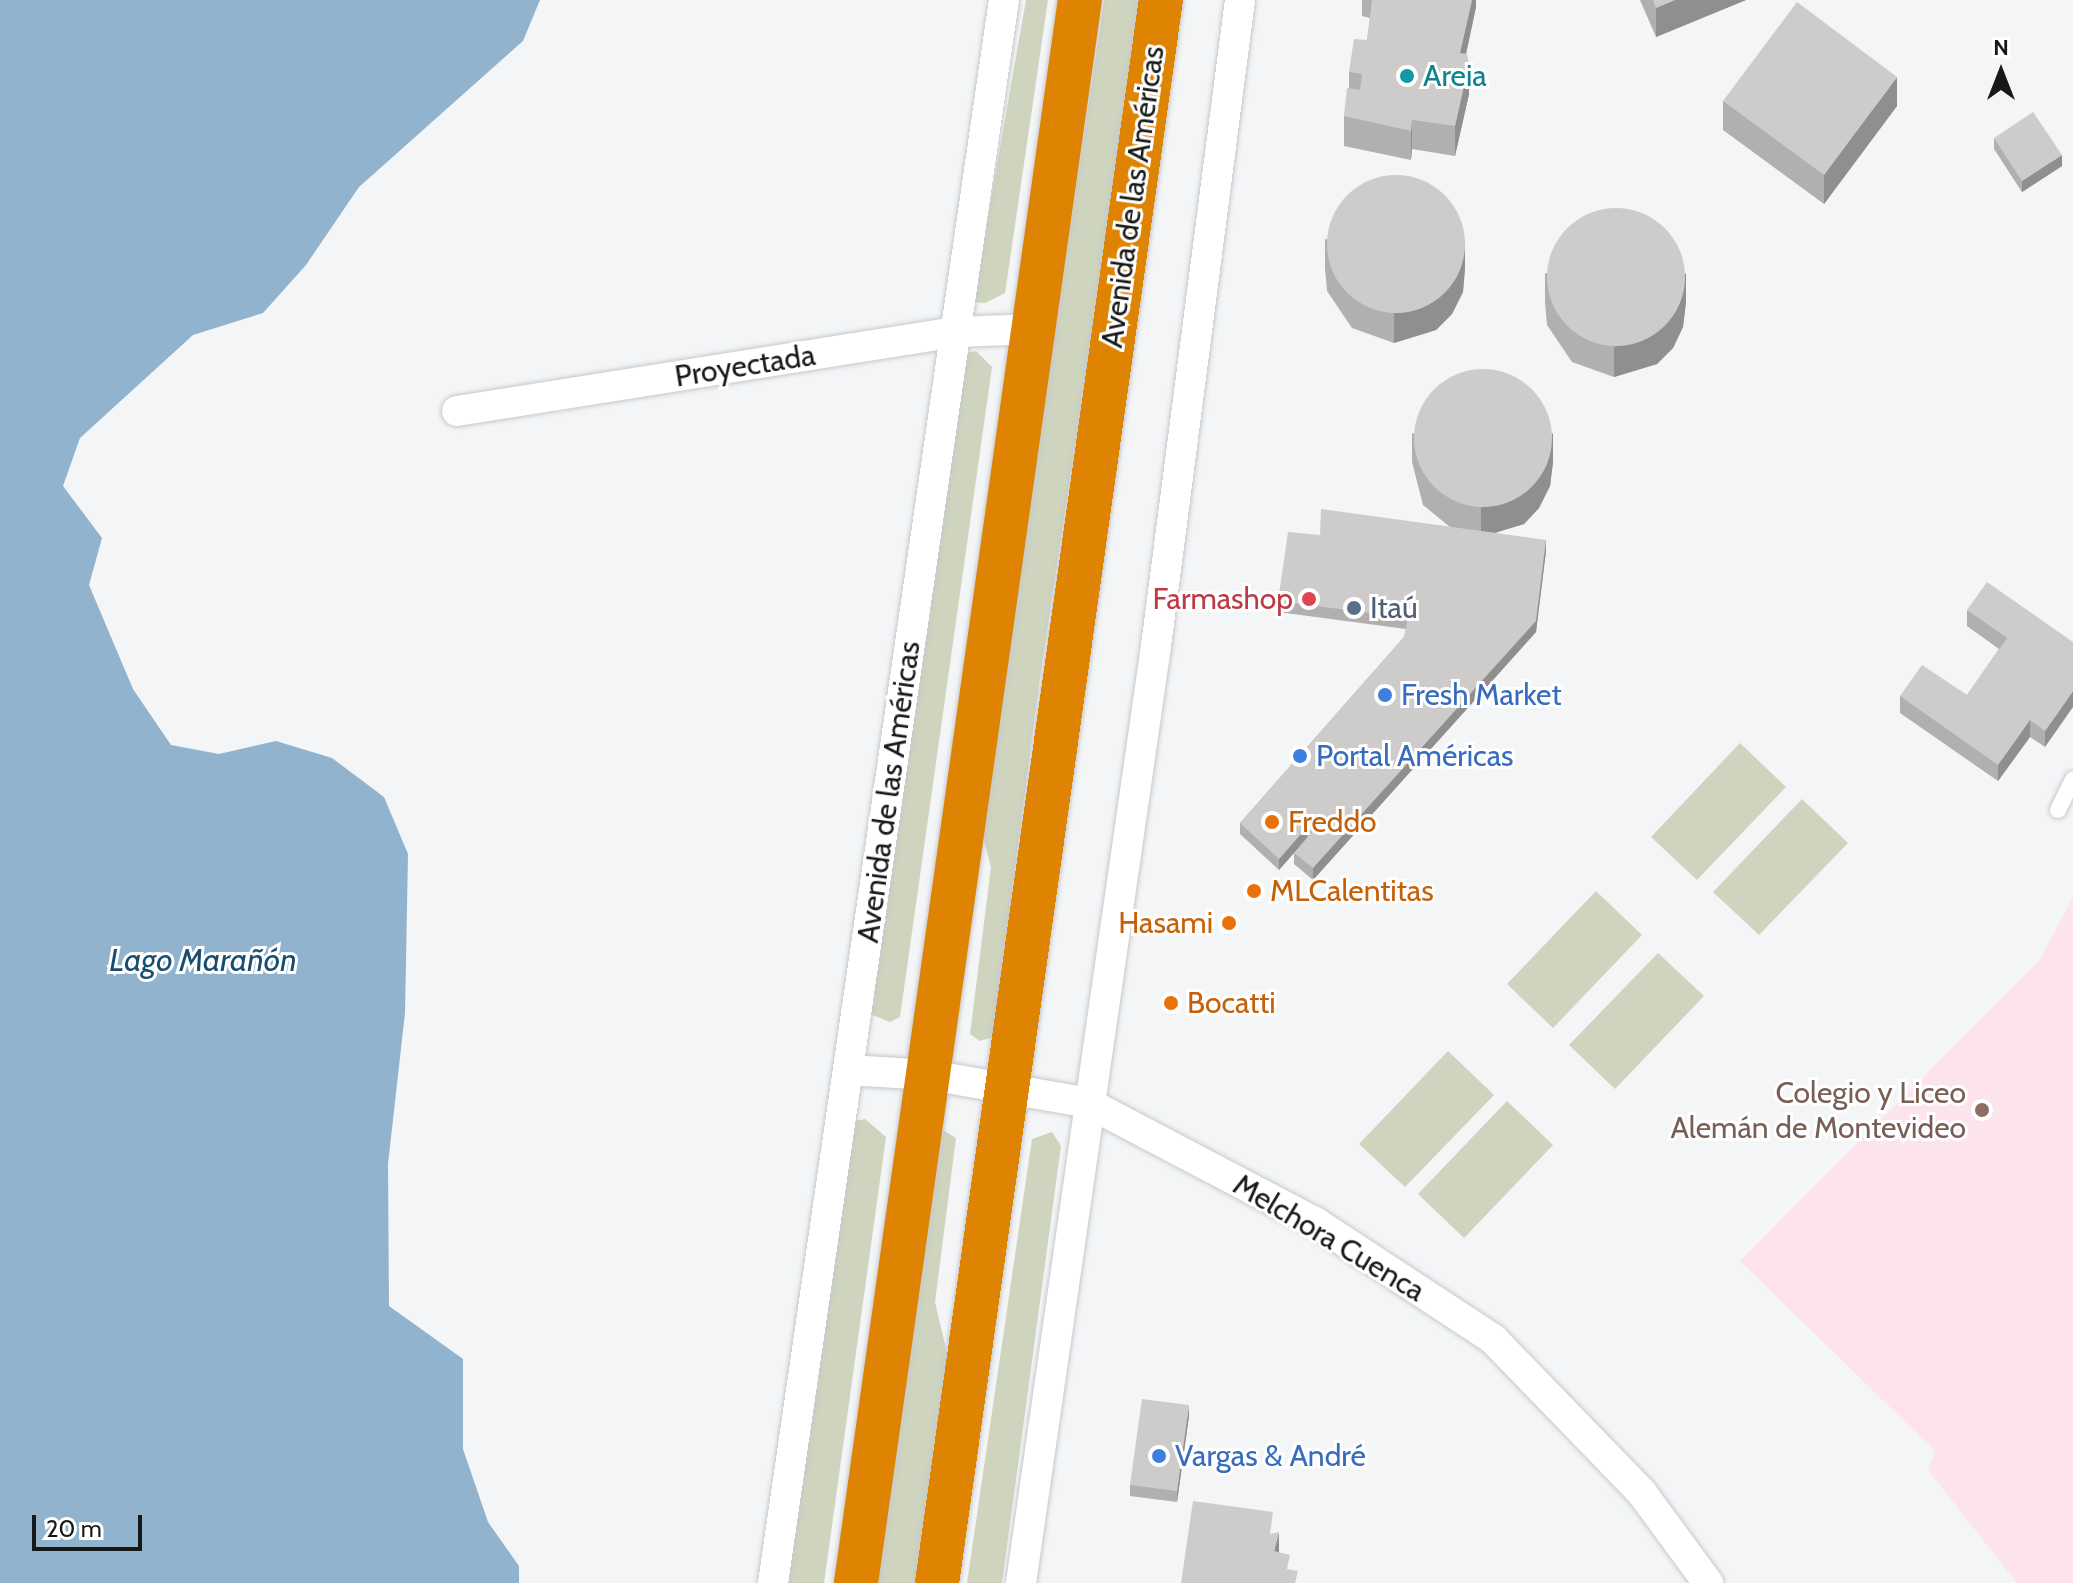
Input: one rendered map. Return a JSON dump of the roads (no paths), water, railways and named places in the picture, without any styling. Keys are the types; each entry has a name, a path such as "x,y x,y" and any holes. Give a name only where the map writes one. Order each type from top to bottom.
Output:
{"highway":[{"path":"856,1583 1080,0"},
{"name":"Avenida de las Américas","path":"937,1583 1161,0"}],"street":[{"name":"Avenida de las Américas","path":"773,1583 1004,0"},
{"path":"1021,1583 1156,646 1240,0"},
{"name":"Proyectada","path":"457,411 956,332 1034,329"},
{"name":"Melchora Cuenca","path":"848,1070 930,1075 1088,1103 1315,1222 1493,1339 1642,1493 1708,1583"}],"lane":[{"path":"2058,810 2073,779"}],"water":[{"name":"Lago Marañón","path":"0,0 540,0 523,41 359,187 306,265 263,313 193,335 80,438 63,486 102,538 89,585 133,689 171,745 219,754 276,741 332,758 384,797 408,854 405,1013 388,1164 389,1306 463,1359 463,1449 488,1522 519,1566 519,1583 0,1583"}],"place":[{"name":"Areia","path":"1407,76"},
{"name":"Farmashop","path":"1309,599"},
{"name":"Itaú","path":"1354,608"},
{"name":"Fresh Market","path":"1385,695"},
{"name":"Portal Américas","path":"1300,756"},
{"name":"Freddo","path":"1272,822"},
{"name":"MLCalentitas","path":"1254,891"},
{"name":"Hasami","path":"1229,923"},
{"name":"Bocatti","path":"1171,1003"},
{"name":"Colegio y Liceo Alemán de Montevideo","path":"1982,1110"},
{"name":"Vargas & André","path":"1159,1456"}]}
